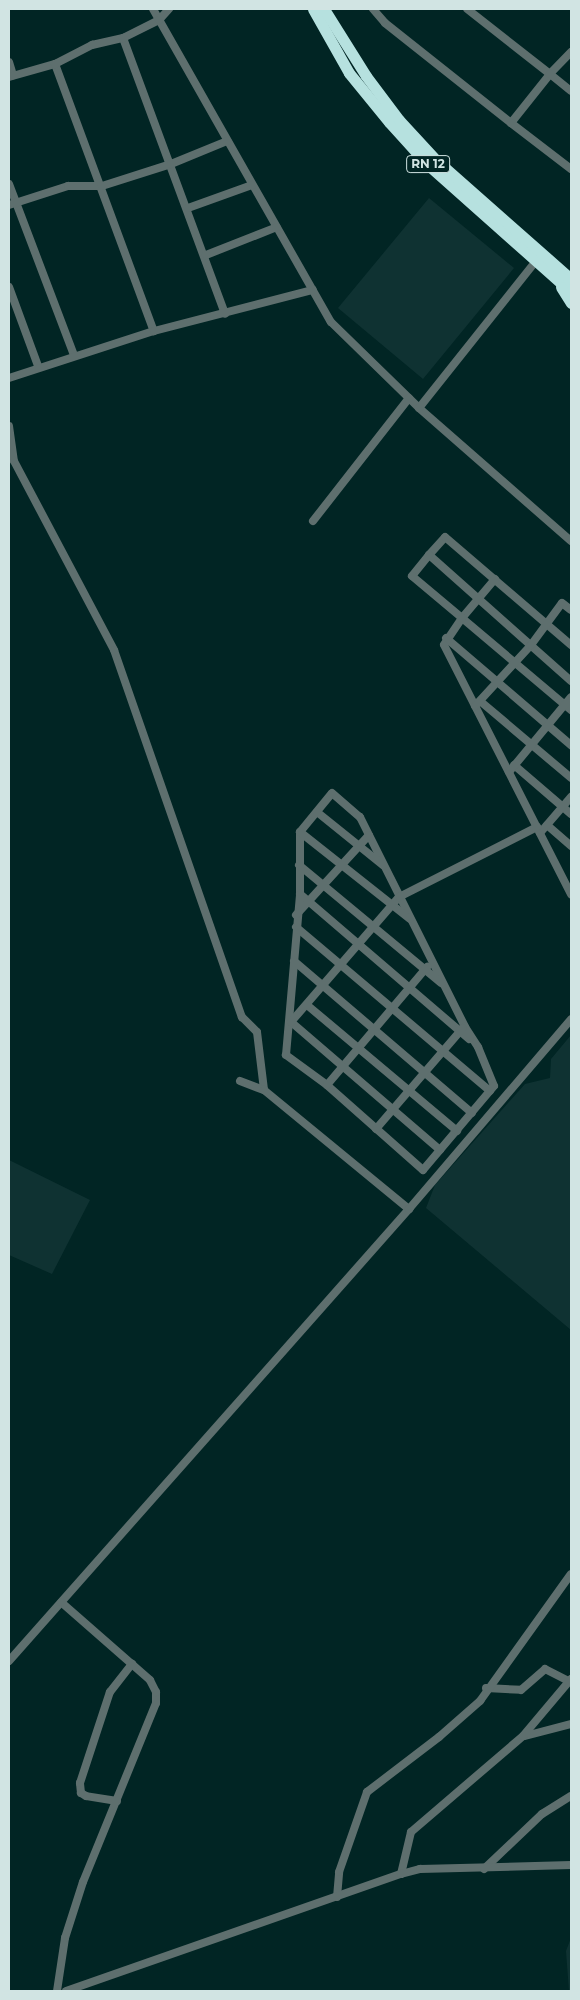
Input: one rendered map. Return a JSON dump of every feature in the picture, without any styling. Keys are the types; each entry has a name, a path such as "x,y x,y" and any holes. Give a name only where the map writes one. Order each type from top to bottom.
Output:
{"highway":[{"name":"RN 12","path":"313,9 350,74 389,122 428,165 553,276 571,303"},
{"path":"324,9 366,76 399,120 436,160 571,279"},
{"path":"553,276 571,292"}],"street":[{"path":"152,9 331,322 419,408 571,541"},
{"path":"9,62 11,76 55,64 92,46 123,38 159,20 169,9"},
{"path":"373,9 384,23 571,169"},
{"path":"467,9 571,91"},
{"path":"123,38 206,255 225,314"},
{"path":"511,123 550,74 571,52"},
{"path":"55,64 102,186 154,332"},
{"path":"12,203 68,186 102,186 171,164 227,141"},
{"path":"9,184 12,203 74,355"},
{"path":"188,208 252,185"},
{"path":"206,255 277,227"},
{"path":"419,408 536,261"},
{"path":"9,287 38,366"},
{"path":"9,378 38,366 74,355 314,290"},
{"path":"313,521 409,398"},
{"path":"9,426 14,461 114,650 242,1017 257,1032 264,1090"},
{"path":"571,645 445,537 412,576 571,710"},
{"path":"429,555 571,681"},
{"path":"495,579 446,638 444,645 478,704 509,772 571,894"},
{"path":"478,704 531,644 562,602 571,610"},
{"path":"446,638 571,745"},
{"path":"509,772 571,697"},
{"path":"478,704 532,744 571,778"},
{"path":"514,765 571,814"},
{"path":"300,894 409,988 462,1029 478,1047 494,1086 424,1170 326,1085 286,1055 291,1022 296,915 300,894 300,832 332,793 360,817 432,961 462,1029"},
{"path":"291,1022 399,897 547,825 571,796"},
{"path":"317,812 384,866"},
{"path":"547,825 571,846"},
{"path":"300,832 411,920"},
{"path":"296,915 369,835"},
{"path":"299,865 444,986"},
{"path":"296,927 490,1091"},
{"path":"294,961 472,1113"},
{"path":"326,1085 432,961"},
{"path":"307,1004 457,1131"},
{"path":"9,1660 409,1209 571,1019"},
{"path":"291,1022 440,1150"},
{"path":"376,1128 462,1029"},
{"path":"240,1081 264,1090 409,1209"},
{"path":"336,1897 339,1872 367,1792 439,1737 480,1701 486,1688 571,1574"},
{"path":"57,1991 58,1967 71,1919 156,1703 156,1692 150,1680 61,1602"},
{"path":"117,1801 86,1796 81,1793 80,1784 110,1692 132,1664"},
{"path":"400,1874 410,1832 523,1736 570,1680 545,1669 521,1690 486,1688"},
{"path":"523,1736 571,1724"},
{"path":"484,1869 542,1814 571,1796"},
{"path":"66,1991 400,1874 420,1870 571,1865"}],"shaded area":[{"path":"429,198 514,268 423,379 338,308"},
{"path":"571,1035 571,1330 426,1208 435,1185 525,1084 550,1078 551,1059"},
{"path":"9,1160 90,1200 52,1274 9,1255"},
{"path":"571,1938 571,1991 569,1991 566,1951"}]}
